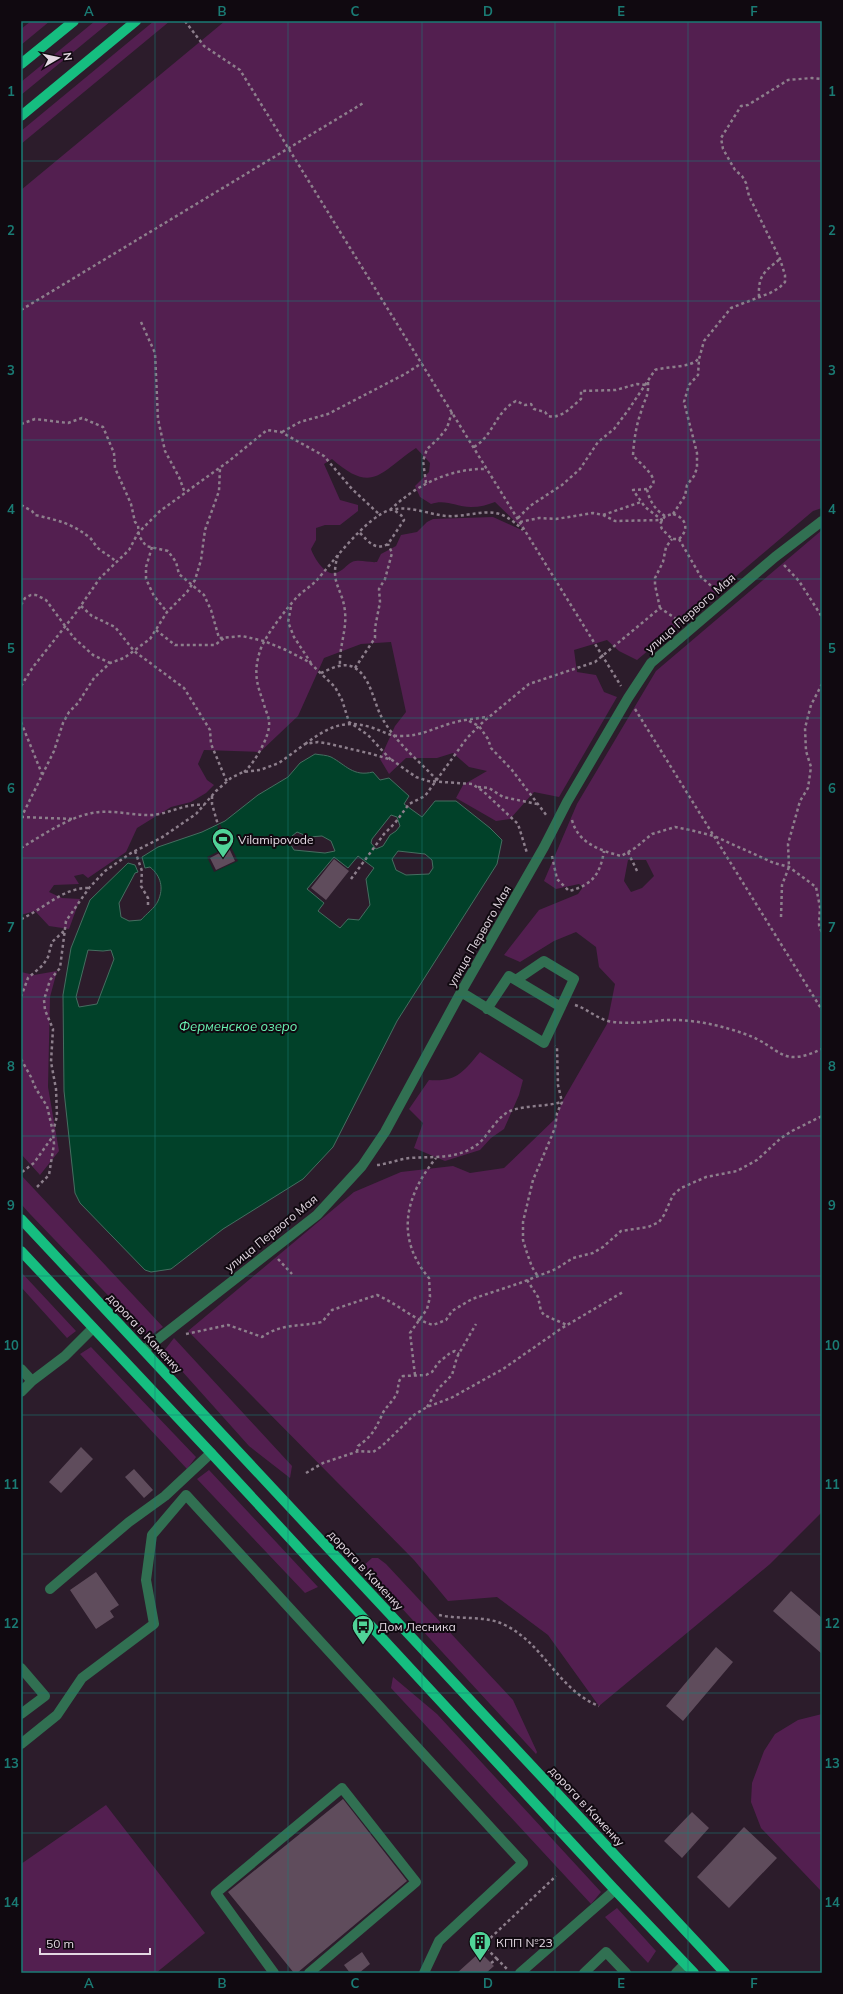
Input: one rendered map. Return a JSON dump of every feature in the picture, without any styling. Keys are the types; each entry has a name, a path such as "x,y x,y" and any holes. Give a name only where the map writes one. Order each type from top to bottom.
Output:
{"main road":[{"path":"21,64 74,21"},
{"path":"21,116 136,21"},
{"name":"дорога в Каменку","path":"21,1219 725,1973"},
{"path":"21,1251 212,1453 615,1890 694,1973"}],"street":[{"name":"улица Первого Мая","path":"144,1350 317,1216 362,1166 385,1132 461,992 530,872 567,802 627,696 651,663 774,557 822,521"},
{"path":"461,992 544,1043 574,979 544,961 516,980"},
{"path":"487,1009 509,976 561,1007"},
{"path":"21,1392 32,1381 65,1356 93,1328"},
{"path":"21,1369 32,1381"},
{"path":"50,1589 129,1522 165,1496 212,1453"},
{"path":"21,1744 57,1715 82,1678 154,1624 146,1580 152,1535 186,1495 523,1863 439,1941 424,1973"},
{"path":"21,1668 45,1696 21,1714"},
{"path":"274,1973 216,1893 342,1788 416,1882 309,1973"},
{"path":"520,1973 615,1890"},
{"path":"584,1973 606,1952 626,1973"},
{"path":"676,1973 686,1964"}],"path":[{"path":"185,21 204,46 240,70 822,1010"},
{"path":"647,489 658,512 665,516 673,514 685,496 687,486 694,476 697,468 698,453 684,402 689,385 698,375 699,359 704,341 731,308 779,288 784,282 785,276 780,259 749,196 746,183 742,176 735,170 723,149 721,138 741,106 748,105 788,80 812,78 822,79"},
{"path":"21,310 365,102"},
{"path":"759,297 758,285 761,276 767,268 780,259"},
{"path":"141,322 155,353 158,419 165,451 179,477 184,493"},
{"path":"663,520 641,502 633,490 647,489 651,487 653,483 652,476 633,455 633,438 641,411 646,402 648,382 650,376 655,370 668,366 689,366 699,359"},
{"path":"281,432 300,422 328,414 405,374 422,363"},
{"path":"518,518 530,506 562,485 580,469 598,442 614,428 648,382"},
{"path":"474,448 490,432 494,421 505,408 516,401 525,405 531,404 534,409 545,412 551,416 568,411 581,399 581,391 610,390 638,384 646,385"},
{"path":"426,482 423,461 427,449 447,428 452,412"},
{"path":"21,424 35,419 68,423 82,418 103,427 114,452 114,468 131,504 138,533 146,546 168,551 176,562 179,574 204,595 211,610 219,638 242,636 264,641 286,650 312,665 335,687 342,700 349,722 368,736 392,760 416,777 428,781 472,784 489,788 503,797 537,804"},
{"path":"21,686 33,667 100,578 129,550 138,533 160,511 220,468 266,430 281,432 324,456 352,489 380,515"},
{"path":"77,819 21,818 69,712 78,703 94,678 110,663 134,651 150,639 167,612 187,592 195,580 201,560 205,530 219,491 220,468"},
{"path":"388,512 405,495 426,482 465,471 488,469"},
{"path":"603,515 641,502"},
{"path":"21,505 32,511 35,515 49,517 73,525 91,538 99,549 109,554 116,562"},
{"path":"37,1187 49,1175 53,1134 57,1116 56,1090 51,1062 53,1029 45,1010 44,1000 50,980 60,968 64,930 68,916 89,888 105,871 135,851 161,838 196,814 212,795 227,782 251,766 267,734 269,722 255,680 260,652 264,641 298,596 315,582 339,553 380,515 394,510 410,509 455,516 476,512 500,513 510,518 527,533"},
{"path":"360,533 371,545 378,547 388,544 404,520 394,510"},
{"path":"520,522 539,518 556,519 593,513 603,515 615,521 663,520"},
{"path":"665,516 660,524 662,529 672,539 679,539 685,534 686,529 681,520 673,514"},
{"path":"672,539 666,547 663,562 656,578 655,585 660,608 691,629"},
{"path":"679,539 701,577 710,585 712,584 720,593"},
{"path":"355,668 375,638 375,628 380,602 379,589 385,579 392,553 388,544"},
{"path":"152,547 146,567 146,579 156,600 167,612"},
{"path":"339,553 334,566 335,577 345,610 346,622 340,647 340,665"},
{"path":"774,557 800,581 822,617"},
{"path":"21,605 25,598 31,595 46,600 64,627 93,655 110,663"},
{"path":"292,604 288,622 294,637 312,665"},
{"path":"80,606 92,616 115,627 122,635 126,643 134,651 184,688 210,730 211,744 227,782"},
{"path":"351,879 377,843 396,823 409,804 425,796 467,738 479,726 530,684 595,662 601,655 621,642 660,608"},
{"path":"156,630 175,645 215,645 224,638"},
{"path":"321,673 340,665 351,666 360,671 366,680 381,716 394,736 437,781"},
{"path":"781,916 782,885 789,867 788,844 790,832 797,816 800,801 808,788 812,767 806,752 805,728 811,705 822,684"},
{"path":"243,772 260,770 279,764 320,733 342,724 371,727 379,732 394,736 401,736 429,732 454,722 490,717"},
{"path":"469,721 479,726 488,739 491,748 512,770 537,804 555,825"},
{"path":"21,722 42,774"},
{"path":"305,744 318,742 330,744 392,760"},
{"path":"476,786 518,824 530,872"},
{"path":"212,795 212,804 218,825"},
{"path":"567,802 573,825 583,841 604,852 620,856 636,848 652,834 675,827 714,836 774,863 789,867 816,887 820,907 819,925 822,933"},
{"path":"21,848 48,830 92,813 123,812 154,814 184,806 204,805"},
{"path":"544,847 554,859 557,879 569,891 583,887 591,881 601,866 604,852"},
{"path":"135,851 142,871 141,886 148,898 148,908"},
{"path":"628,852 638,873"},
{"path":"21,919 68,891 79,888 89,888"},
{"path":"21,997 28,978 48,958 52,942 64,930"},
{"path":"561,1007 576,1005 591,1014 614,1022 650,1023 664,1020 682,1020 707,1023 746,1034 786,1057 799,1058 822,1049"},
{"path":"537,1275 532,1267 523,1240 522,1222 533,1180 555,1128 557,1113 562,1102 558,1085 557,1048 547,1036"},
{"path":"21,1059 36,1089 47,1106 53,1134 38,1158 22,1172"},
{"path":"362,1166 379,1165 409,1158 455,1156 479,1143 487,1132 512,1110 550,1106 562,1102"},
{"path":"184,1335 193,1331 228,1325 262,1337 271,1331 288,1325 322,1322 332,1310 377,1296 401,1308 408,1315 434,1325 446,1320 452,1311 472,1299 556,1269 573,1258 604,1247 621,1232 648,1226 658,1222 664,1215 673,1195 681,1188 710,1175 737,1171 757,1160 792,1130 822,1116"},
{"path":"415,1375 410,1334 418,1320 427,1309 430,1297 429,1278 421,1268 414,1254 408,1233 408,1215 411,1198 427,1169 436,1158"},
{"path":"271,1251 292,1274"},
{"path":"528,1280 538,1297 541,1311 544,1315 567,1326"},
{"path":"306,1473 322,1463 357,1452 372,1452 382,1446 414,1415 427,1407 451,1398 503,1369 567,1326 623,1292"},
{"path":"427,1407 438,1389 452,1375 459,1354 476,1324"},
{"path":"357,1452 358,1446 368,1440 379,1425 381,1417 397,1393 399,1379 403,1376 432,1372 438,1363 450,1353 455,1351 459,1354"},
{"path":"439,1615 451,1618 489,1620 505,1625 525,1639 554,1668 568,1686 585,1700 599,1706"},
{"path":"511,1973 483,1945 556,1876"},
{"path":"491,1963 497,1959"}],"shaded area":[{"path":"31,21 50,21 21,45 21,29"},
{"path":"95,21 111,21 21,95 21,82"},
{"path":"154,21 170,21 21,144 21,131"},
{"path":"225,21 822,21 822,508 813,511 637,660 619,651 607,640 574,650 577,672 596,675 604,692 617,697 559,797 534,792 510,819 496,821 456,798 463,785 487,771 469,767 453,753 437,758 406,758 389,774 380,759 395,726 406,712 391,642 361,644 324,658 298,716 260,752 204,750 198,764 207,780 214,785 206,793 191,802 171,807 137,828 126,852 88,878 83,874 74,876 79,884 54,885 49,892 62,898 80,899 69,929 49,926 35,911 21,915 21,190","holes":["416,448 430,463 429,472 415,486 420,497 431,504 441,502 466,507 486,505 495,502 526,532 493,517 433,519 427,522 417,532 401,535 396,546 381,554 377,562 355,561 336,573 328,572 320,566 311,549 316,540 316,528 325,525 340,525 358,511 358,505 340,500 324,464 332,459 346,470 357,476 367,478 384,472"]},
{"path":"822,530 822,1512 770,1564 599,1706 548,1635 497,1597 448,1601 414,1560 188,1331 354,1192 401,1172 453,1166 470,1173 504,1168 556,1118 562,1102 607,1024 615,984 599,967 596,947 576,932 554,941 520,962 504,955 539,910 578,894 583,887 579,884 556,889 544,881 577,804 656,671","holes":["628,860 646,860 654,876 642,888 631,892 624,881"]},
{"path":"57,971 50,997 48,1087 59,1151 40,1175 21,1154 21,972 34,975"},
{"path":"480,1052 523,1080 519,1095 504,1129 491,1138 480,1150 445,1161 414,1148 423,1123 409,1109 429,1080 446,1079 459,1074"},
{"path":"21,1175 163,1327 148,1337 30,1214 21,1204"},
{"path":"21,1272 76,1331 67,1338 21,1287"},
{"path":"174,1338 292,1466 290,1478 249,1446 164,1351"},
{"path":"91,1347 196,1457 187,1469 80,1354"},
{"path":"209,1470 318,1587 305,1593 197,1479"},
{"path":"372,1558 378,1558 386,1564 513,1700 537,1752 536,1754 363,1566"},
{"path":"393,1677 437,1714 601,1892 591,1904 391,1688"},
{"path":"822,1714 822,1892 761,1828 751,1802 752,1783 764,1751 775,1734 798,1720"},
{"path":"106,1805 205,1933 156,1973 21,1973 21,1864"},
{"path":"617,1908 656,1951 648,1963 605,1917"}],"water":[{"name":"Ферменское озеро","path":"315,754 325,755 331,757 355,772 373,772 380,780 389,778 409,796 404,804 422,817 435,801 456,801 490,828 502,840 497,864 397,1021 333,1147 303,1179 223,1229 171,1269 151,1272 145,1270 80,1203 75,1193 64,1091 63,995 71,948 90,900 128,863 135,865 138,872 135,873 119,903 121,917 129,921 141,920 157,904 161,891 157,874 150,867 145,868 142,857 158,847 202,832 225,821 258,795 288,777 300,763","holes":["391,815 397,817 400,826 390,835 383,846 376,849 371,843 372,839","297,832 309,837 322,836 331,841 335,851 325,853 294,850 289,842 292,836","398,851 425,854 432,860 433,868 429,874 406,875 396,870 392,859","358,856 374,868 366,879 370,905 359,920 348,919 340,928 318,911 324,903 307,889 334,857 348,868","88,950 111,950 114,959 97,1004 79,1007 76,997"]}],"pier":[{"path":"220,824 238,861 214,872 207,857 227,847 217,826"}],"building":[{"name":"Vilamipovode","path":"229,848 235,861 216,870 210,858"},
{"path":"334,859 349,871 326,900 311,888"},
{"path":"81,1447 93,1459 61,1493 49,1482"},
{"path":"134,1469 153,1490 144,1498 125,1477"},
{"path":"96,1572 119,1605 110,1611 114,1617 96,1629 70,1590"},
{"path":"791,1591 822,1618 822,1654 773,1611"},
{"path":"716,1647 733,1662 683,1721 666,1706"},
{"path":"343,1799 407,1881 297,1973 294,1973 228,1892"},
{"path":"692,1812 709,1828 682,1858 664,1841"},
{"path":"744,1827 777,1858 729,1908 697,1877"},
{"path":"362,1952 370,1964 359,1973 350,1973 344,1965"},
{"name":"КПП №23","path":"478,1954 482,1958 484,1956 494,1966 486,1973 457,1973"}],"place":[{"name":"Vilamipovode","path":"223,858"},
{"name":"Дом Лесника","path":"363,1646"},
{"name":"КПП №23","path":"480,1962"}]}
